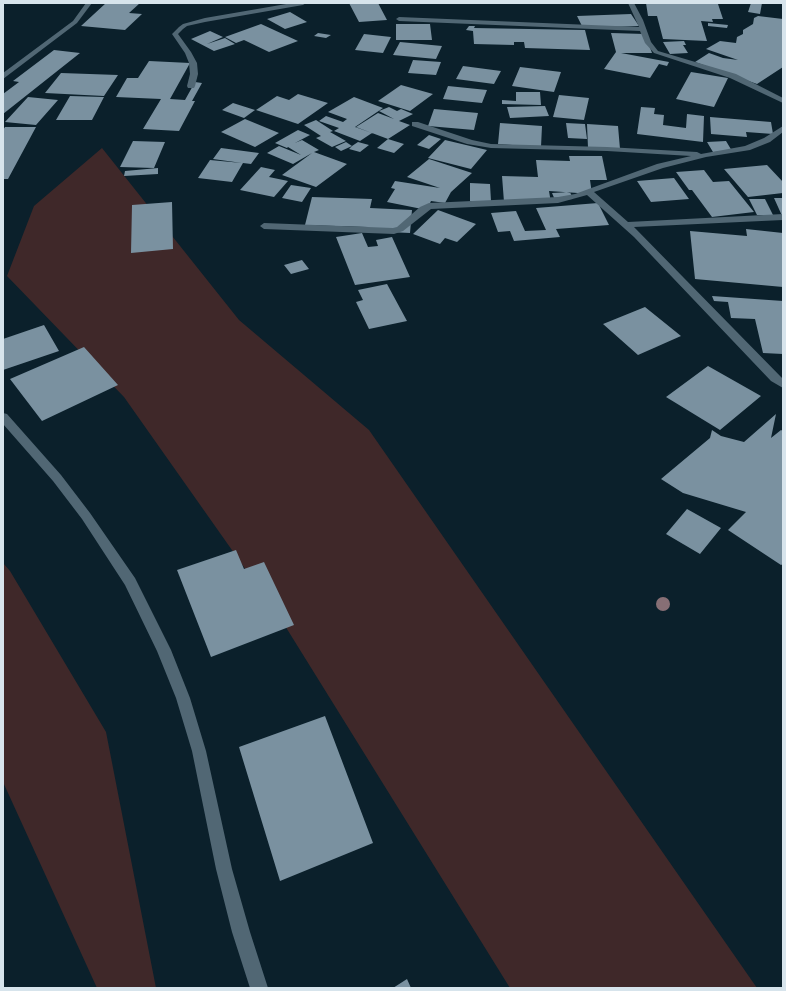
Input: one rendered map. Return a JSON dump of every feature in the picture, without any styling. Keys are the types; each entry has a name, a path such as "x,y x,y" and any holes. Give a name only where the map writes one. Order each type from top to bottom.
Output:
{"street":[{"path":"3,77 75,22 84,12 89,3"},
{"path":"191,86 194,74 193,62 188,52 175,34 185,25 205,20 303,3"},
{"path":"631,3 640,20 648,43 656,52 733,76 783,101"},
{"path":"399,19 643,29"},
{"path":"415,124 470,142 491,146 640,150 706,155"},
{"path":"264,226 394,231 400,229 423,209 429,206 558,200 589,192 630,175 660,166 706,155 747,148 759,144 783,128"},
{"path":"589,192 638,235 775,378 783,384"},
{"path":"625,225 783,217"},
{"path":"3,417 57,478 86,516 130,582 164,650 183,698 199,751 224,869 241,932 259,988"}],"shaded area":[{"path":"102,148 239,320 369,430 757,988 510,988 282,621 124,397 7,276 34,206"},
{"path":"3,563 10,571 106,732 156,988 97,988 3,782"}],"building":[{"path":"106,3 140,3 129,13 142,14 125,30 81,26"},
{"path":"349,3 378,3 387,20 359,22"},
{"path":"646,3 718,4 723,19 712,19 713,22 701,21 707,41 663,39 657,16 648,16"},
{"path":"751,3 762,3 760,14 748,12"},
{"path":"290,12 307,22 285,29 267,19"},
{"path":"631,14 639,26 583,28 577,16"},
{"path":"758,16 783,19 783,67 757,84 695,62 709,53 723,58 738,60 706,49 720,41 736,43 737,37 743,34 743,30 753,24 754,18"},
{"path":"708,23 728,25 727,28 708,26"},
{"path":"261,24 298,41 269,52 244,40 236,43 225,37"},
{"path":"396,24 430,24 432,40 396,40"},
{"path":"469,26 475,26 474,28 585,30 590,50 525,48 524,42 514,42 514,45 474,44 473,31 466,30"},
{"path":"210,31 223,37 207,44 225,38 235,44 214,51 191,39"},
{"path":"318,33 331,35 326,38 314,36"},
{"path":"611,33 645,34 652,53 621,53 669,62 667,66 659,64 650,78 604,69 616,52"},
{"path":"364,34 391,37 383,53 355,50"},
{"path":"684,41 686,45 683,45 688,53 670,54 663,42"},
{"path":"400,42 442,46 436,59 393,55"},
{"path":"54,50 80,53 3,114 3,94 19,82 13,81"},
{"path":"413,60 441,62 436,75 408,73"},
{"path":"149,61 190,63 170,99 185,100 195,82 202,83 192,101 195,101 179,131 143,129 161,99 116,97 127,78 138,78"},
{"path":"463,66 501,71 494,84 456,79"},
{"path":"520,67 561,72 554,92 512,86"},
{"path":"691,72 728,78 714,107 676,99"},
{"path":"61,73 118,75 104,96 45,93"},
{"path":"401,85 433,94 410,111 378,101"},
{"path":"448,86 487,90 482,103 443,99"},
{"path":"516,92 540,92 541,105 502,104 502,100 516,101"},
{"path":"298,94 328,103 298,124 256,110 277,96 289,100"},
{"path":"559,95 589,98 584,120 553,117"},
{"path":"70,96 104,97 92,120 56,120"},
{"path":"28,97 58,100 36,125 5,122"},
{"path":"354,97 383,108 355,127 372,133 360,141 334,131 339,128 319,121 326,116 343,122 347,119 328,112"},
{"path":"233,103 255,110 244,118 222,110"},
{"path":"545,106 549,116 510,118 507,107"},
{"path":"389,107 397,111 401,109 413,114 399,121 410,125 388,139 356,127 378,113 394,119 379,111"},
{"path":"641,107 655,108 654,114 664,115 663,125 686,128 687,114 704,116 703,142 637,134"},
{"path":"434,109 478,113 474,130 428,126"},
{"path":"710,117 771,122 773,134 746,132 747,137 711,134"},
{"path":"245,119 279,133 255,147 221,132"},
{"path":"316,120 333,131 330,132 346,141 332,147 316,138 321,136 304,125"},
{"path":"500,123 542,126 541,147 498,144"},
{"path":"566,123 585,124 587,139 568,138"},
{"path":"587,124 618,126 620,149 588,148"},
{"path":"5,127 36,127 8,179 3,179 3,130"},
{"path":"298,130 310,135 295,143 302,140 319,150 314,152 347,164 316,187 282,175 312,153 293,164 267,153 279,146 301,155 288,147 287,148 275,143"},
{"path":"429,135 441,139 429,149 417,145"},
{"path":"388,139 404,144 394,153 377,148"},
{"path":"445,140 487,150 471,169 428,158"},
{"path":"133,141 165,142 154,168 120,167"},
{"path":"726,141 732,151 713,152 707,142"},
{"path":"346,142 352,146 341,151 335,147"},
{"path":"358,142 369,145 360,152 349,149"},
{"path":"221,148 259,153 251,164 243,163 232,182 198,178 210,160 242,163 213,159"},
{"path":"569,156 602,156 607,180 590,180 592,194 549,191 551,203 504,202 502,176 538,177 536,160 570,161"},
{"path":"429,159 472,173 451,192 445,203 431,201 427,210 387,202 395,189 391,188 395,181 440,188 407,177"},
{"path":"767,165 783,182 783,193 748,197 724,169"},
{"path":"261,167 275,170 269,177 288,181 274,197 240,190"},
{"path":"158,168 158,174 124,176 125,171"},
{"path":"704,170 713,182 729,181 754,212 712,217 692,190 689,190 676,172"},
{"path":"674,178 689,199 651,202 637,181"},
{"path":"470,183 490,184 491,201 470,201"},
{"path":"291,185 311,188 302,202 282,198"},
{"path":"570,192 573,199 555,200 552,193"},
{"path":"312,197 372,199 370,208 412,210 410,233 367,231 368,227 305,225"},
{"path":"774,198 783,198 783,218"},
{"path":"749,199 765,199 773,215 757,215"},
{"path":"172,202 173,249 131,253 132,205"},
{"path":"598,203 609,225 556,229 560,237 514,241 510,231 498,232 491,213 516,211 525,231 546,230 536,208"},
{"path":"438,210 476,224 457,242 445,238 440,244 413,234"},
{"path":"746,229 783,233 783,287 695,279 690,231 747,236"},
{"path":"362,233 368,247 378,246 376,240 392,237 410,277 355,285 336,237"},
{"path":"302,260 309,269 291,274 284,265"},
{"path":"387,284 407,321 369,329 356,302 363,300 358,290"},
{"path":"712,296 783,301 783,354 763,353 755,319 731,318 728,302 714,301"},
{"path":"645,307 681,336 638,355 603,324"},
{"path":"44,325 59,351 3,370 3,339"},
{"path":"84,347 118,385 42,421 10,379"},
{"path":"708,366 761,396 720,430 666,397"},
{"path":"776,414 771,438 781,430 783,431 783,564 781,565 728,530 746,512 683,493 661,479 710,438 712,430 721,436 744,442"},
{"path":"687,509 721,528 700,554 666,534"},
{"path":"236,550 244,569 264,562 294,625 211,657 177,570"},
{"path":"325,716 373,843 280,881 239,747"},
{"path":"407,979 411,988 393,988"}]}
